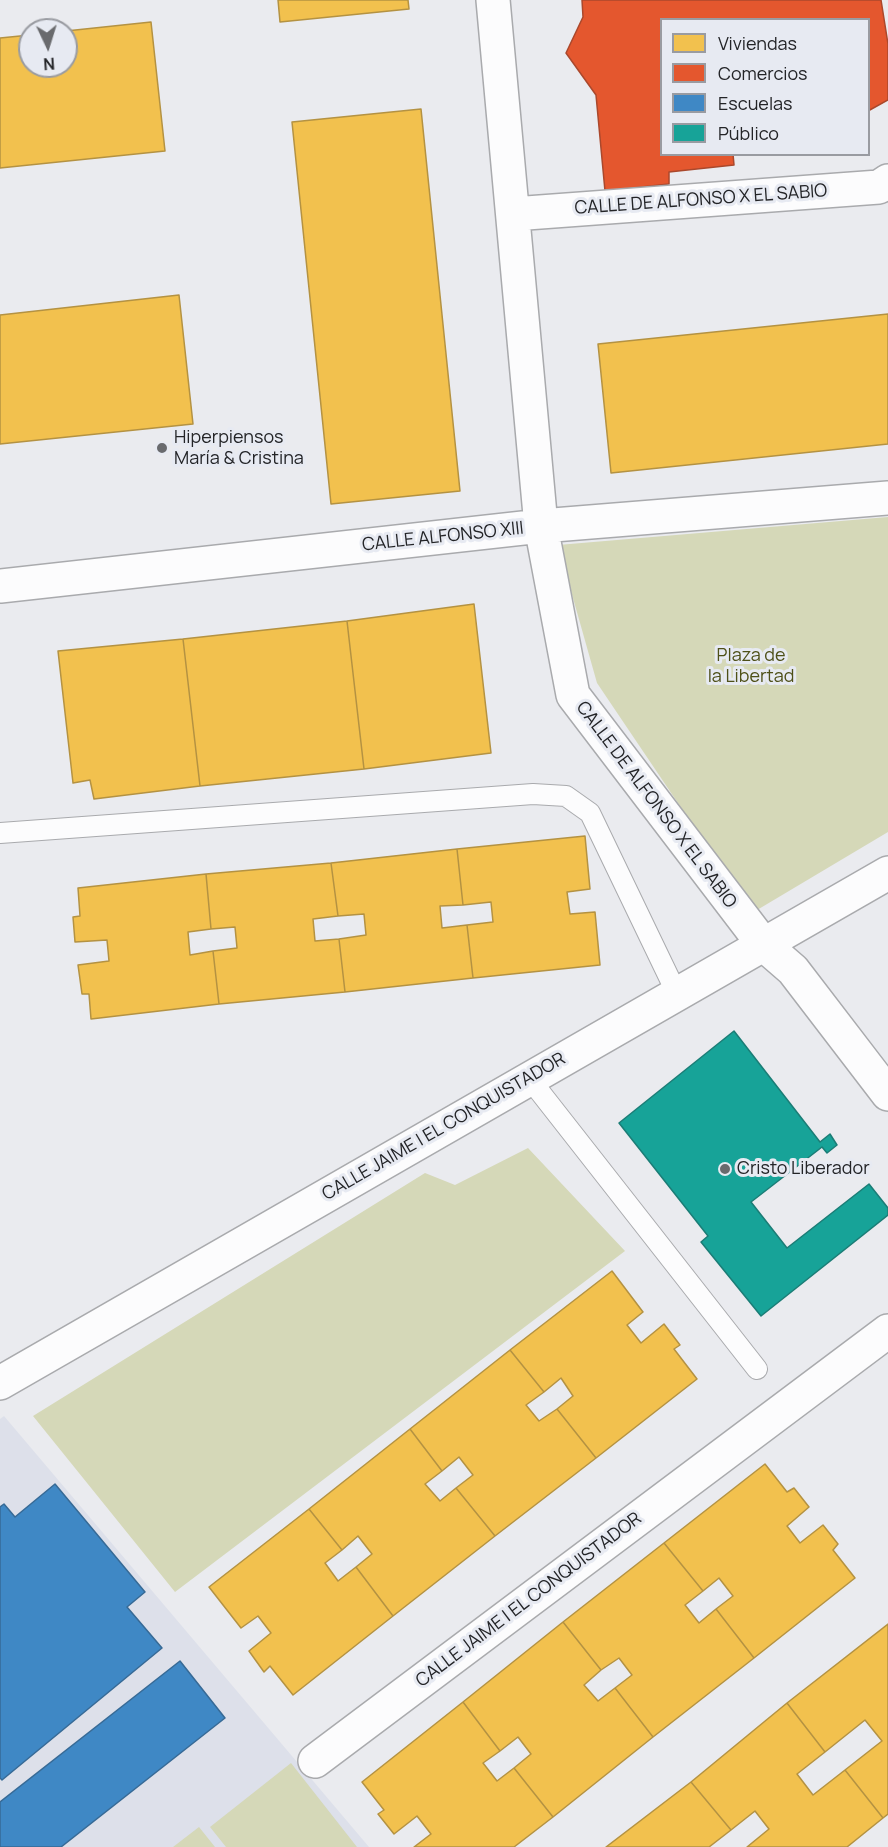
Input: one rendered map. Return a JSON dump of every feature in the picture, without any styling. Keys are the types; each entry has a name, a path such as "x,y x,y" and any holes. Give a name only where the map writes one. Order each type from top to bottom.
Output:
{"street":[{"name":"CALLE DE ALFONSO X EL SABIO","path":"493,0 541,526 573,695 763,944 793,970 888,1094"},
{"name":"CALLE DE ALFONSO X EL SABIO","path":"513,214 879,187 888,181"},
{"name":"CALLE ALFONSO XIII","path":"0,586 541,526 888,498"},
{"name":"CALLE JAIME I EL CONQUISTADOR","path":"0,1383 888,873"},
{"name":"CALLE JAIME I EL CONQUISTADOR","path":"315,1761 888,1331"}],"lane":[{"path":"0,833 521,795 566,796 590,813 677,994"},
{"path":"529,1078 757,1369"}],"shaded area":[{"path":"4,1416 369,1847 0,1847 0,1419"}],"green space":[{"name":"Plaza de la Libertad","path":"888,517 888,832 752,913 597,683 558,545"},
{"path":"528,1148 625,1251 175,1592 33,1416 425,1173 455,1185"},
{"path":"291,1763 357,1847 226,1847 210,1827"},
{"path":"199,1827 215,1847 173,1847"}],"building: Viviendas":[{"path":"278,0 408,0 409,9 280,22"},
{"path":"151,22 165,151 0,168 0,38 18,36 18,78 78,78 78,30"},
{"path":"421,109 460,491 331,504 292,122"},
{"path":"179,295 193,424 0,444 0,315"},
{"path":"888,314 888,444 611,473 598,344"},
{"path":"474,604 491,753 364,769 347,621"},
{"path":"347,621 364,769 200,786 183,639"},
{"path":"183,639 200,786 94,799 90,780 73,783 58,651"},
{"path":"585,836 590,889 567,892 570,914 595,912 600,965 473,978 467,925 493,922 491,902 463,905 457,849"},
{"path":"457,849 463,905 440,906 442,928 467,925 473,978 345,992 339,939 366,935 364,914 338,916 331,863"},
{"path":"331,863 338,916 313,919 315,941 339,939 345,992 219,1004 213,951 237,948 235,927 211,929 206,874"},
{"path":"206,874 211,929 188,932 190,955 213,951 219,1004 91,1019 89,994 82,994 78,965 109,961 107,940 75,942 73,917 80,916 78,888"},
{"path":"612,1271 643,1312 627,1325 641,1343 664,1324 680,1345 674,1349 697,1379 596,1458 557,1409 573,1396 561,1378 544,1392 510,1350"},
{"path":"510,1350 544,1392 526,1405 539,1421 557,1409 596,1458 495,1536 456,1488 473,1475 459,1457 442,1471 410,1429"},
{"path":"410,1429 442,1471 425,1484 440,1501 456,1488 495,1536 393,1616 356,1567 372,1554 358,1536 342,1550 309,1509"},
{"path":"765,1464 787,1492 794,1488 809,1507 787,1526 800,1543 823,1525 838,1544 833,1550 855,1578 754,1658 716,1609 733,1596 719,1578 703,1591 664,1543"},
{"path":"309,1509 342,1550 325,1563 338,1581 356,1567 393,1616 293,1695 270,1666 264,1672 249,1651 271,1633 258,1616 241,1628 209,1587"},
{"path":"664,1543 703,1591 685,1605 699,1623 716,1609 754,1658 653,1737 615,1688 632,1675 619,1658 601,1670 563,1622"},
{"path":"563,1622 601,1670 584,1685 598,1701 615,1688 653,1737 553,1817 514,1768 531,1754 518,1737 500,1751 463,1702"},
{"path":"888,1624 888,1814 883,1818 845,1770 882,1741 865,1720 825,1752 787,1703"},
{"path":"463,1702 500,1751 483,1763 497,1781 514,1768 553,1817 514,1847 414,1847 431,1834 417,1816 394,1834 378,1814 384,1810 362,1782"},
{"path":"787,1703 825,1752 797,1774 813,1795 845,1770 883,1818 847,1847 747,1847 769,1829 755,1811 731,1830 691,1782"},
{"path":"691,1782 731,1830 709,1847 606,1847"}],"building: Comercios":[{"path":"582,0 881,0 888,44 888,100 870,110 870,18 660,18 660,156 733,156 734,165 669,172 669,184 605,191 596,95 566,53 583,17"}],"building: Escuelas":[{"path":"55,1484 145,1592 127,1607 162,1648 2,1780 0,1778 0,1507 4,1504 15,1517"},
{"path":"180,1661 225,1718 61,1847 0,1847 0,1802"}],"building: Público":[{"name":"Cristo Liberador","path":"734,1031 820,1142 830,1134 837,1145 827,1153 822,1147 751,1202 787,1248 869,1184 888,1208 888,1215 761,1316 701,1242 708,1236 619,1123"}],"place":[{"name":"Hiperpiensos María & Cristina","path":"162,448"},
{"name":"Cristo Liberador","path":"725,1169"}]}
